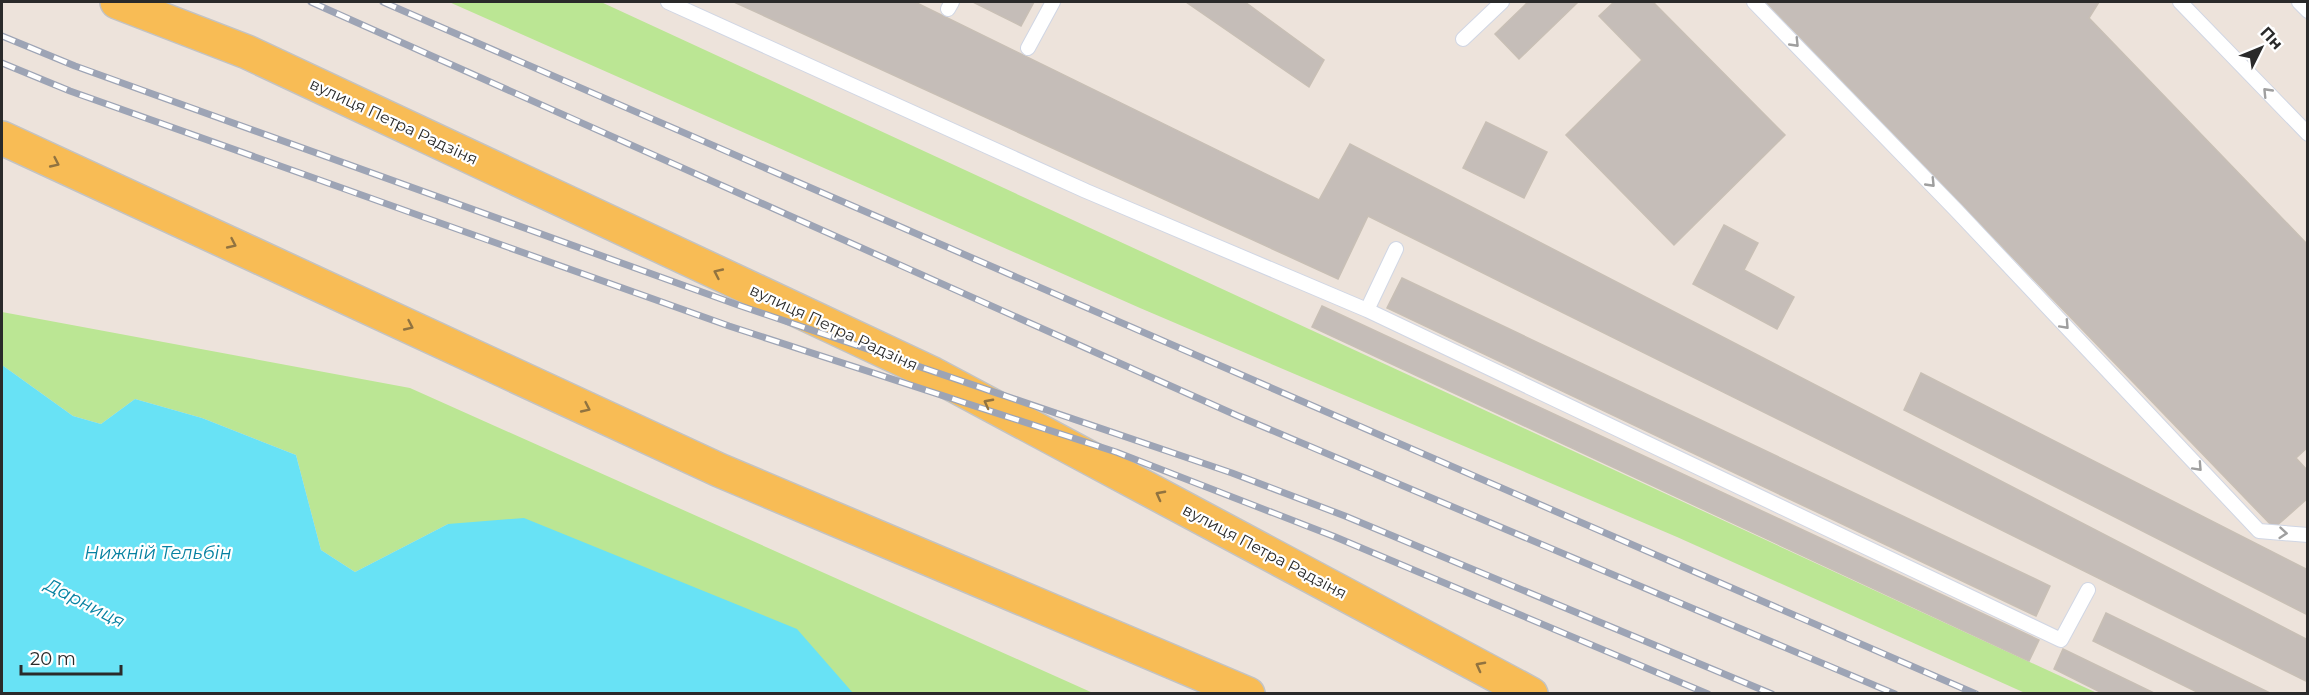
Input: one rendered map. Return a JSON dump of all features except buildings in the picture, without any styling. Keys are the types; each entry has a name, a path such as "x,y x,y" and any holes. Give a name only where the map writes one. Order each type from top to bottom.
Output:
{"main road":[{"name":"вулиця Петра Радзіня","path":"117,2 248,52 933,374 1532,693"},
{"path":"2,138 719,470 1248,693"}],"lane":[{"path":"668,2 1086,191 1367,310 2061,640 2088,590"},
{"path":"1028,48 1053,2"},
{"path":"1463,39 1502,2"},
{"path":"1754,2 1958,211 2259,531 2307,535"},
{"path":"2180,2 2307,134"},
{"path":"2299,2 2307,11"},
{"path":"1367,310 1396,249"}],"green space":[{"path":"449,2 601,2 2097,693 2025,693 1677,537 1140,308"},
{"path":"2,312 410,388 1093,693 784,693 448,524 355,572 321,550 296,455 202,418 135,399 101,424 73,416 2,365"}],"water":[{"name":"Нижній Тельбін","path":"2,365 73,416 101,424 135,399 202,418 296,455 321,550 355,572 448,524 524,518 797,629 853,693 2,693"}],"railway":[{"path":"311,2 1238,416 1895,694"},
{"path":"383,2 1976,694"},
{"path":"2,36 75,66 738,305 1232,473 1345,516 1772,694"},
{"path":"2,63 70,91 729,326 1116,452 1333,536 1708,694"}],"water label":[{"name":"Дарниця","path":"85,603"}]}
